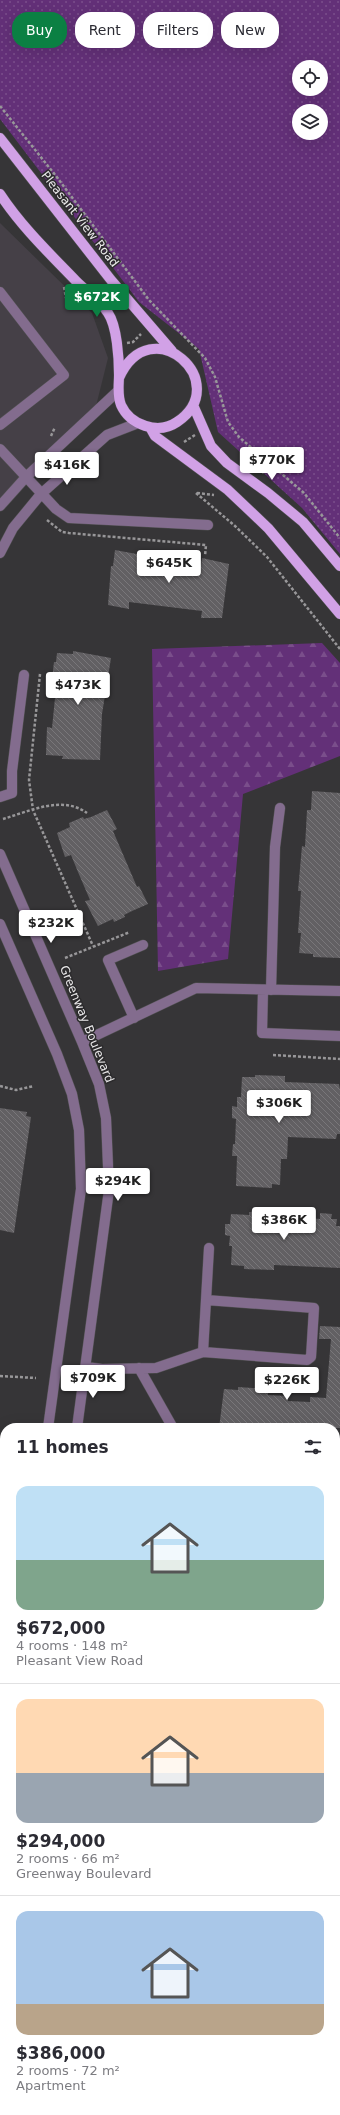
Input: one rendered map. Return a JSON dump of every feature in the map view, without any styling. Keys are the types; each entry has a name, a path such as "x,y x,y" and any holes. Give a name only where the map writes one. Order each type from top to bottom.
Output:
{"main road":[{"name":"Pleasant View Road","path":"0,138 111,280 172,352"},
{"path":"0,194 15,217 108,314 119,350 118,392 124,410 138,423 150,427 163,428 176,423 186,416 193,405 197,392 194,374 183,358 172,352 159,349 146,351 134,356 124,366 119,378"},
{"path":"193,405 211,446 227,464 268,492 303,522 340,566"},
{"path":"150,427 156,436 228,490 268,528 340,614"}],"street":[{"path":"0,292 64,375 0,425"},
{"path":"0,506 26,477 118,392"},
{"path":"0,553 14,528 41,494 107,435 138,423"},
{"path":"0,449 41,494 64,516 69,518 208,525"},
{"path":"0,797 12,793 13,789 12,771 24,675"},
{"path":"280,808 275,847 267,990 262,1033 340,1036"},
{"name":"Greenway Boulevard","path":"0,854 99,1084 106,1118 109,1156 109,1190 78,1423"},
{"path":"0,924 57,1054 72,1094 79,1130 81,1189 49,1423"},
{"path":"134,1018 108,960 143,945"},
{"path":"82,1042 196,988 340,991"},
{"path":"203,1352 209,1248"},
{"path":"86,1367 102,1369 156,1368 203,1352 307,1360 312,1357 314,1308 206,1300"},
{"path":"139,1368 170,1423"}],"path":[{"path":"0,106 56,176 149,300 205,358 215,376 228,422 236,434 249,448 304,493 340,538"},
{"path":"126,343 132,342 142,334"},
{"path":"183,443 195,435"},
{"path":"196,493 235,526 267,557 340,649"},
{"path":"47,520 62,532 206,545 206,556"},
{"path":"40,674 29,780 33,810 93,946"},
{"path":"3,819 33,810 63,804 72,805 87,812"},
{"path":"65,958 130,932"},
{"path":"273,1056 340,1059"},
{"path":"0,1086 16,1090 34,1086"},
{"path":"0,1376 36,1378"}],"shaded area":[{"path":"0,223 92,313 108,358 94,414 0,506"}],"green space":[{"path":"0,0 340,0 340,554 302,508 218,432 199,349 139,302 0,119"},
{"path":"322,643 340,663 340,756 243,794 228,959 158,971 152,649"}],"building":[{"path":"115,550 142,555 141,558 201,565 202,558 229,564 222,618 201,618 202,611 129,602 129,609 108,605 111,566 113,566"},
{"path":"73,651 111,658 102,714 100,760 62,759 63,756 46,755 47,727 52,728 57,679 52,679 54,662 56,662 57,653 73,654"},
{"path":"312,791 340,793 340,958 313,957 313,954 299,953 301,933 298,933 301,891 298,891 302,846 305,847 307,810 311,810"},
{"path":"107,810 117,829 113,831 137,887 139,886 148,904 124,915 125,917 114,922 113,919 98,926 85,901 90,900 71,855 65,857 57,833 70,827 69,823 83,817 84,819 91,817"},
{"path":"255,1075 285,1076 285,1082 339,1084 340,1090 340,1134 337,1134 336,1139 288,1137 287,1159 281,1159 280,1185 272,1184 272,1188 236,1186 237,1156 232,1156 233,1144 235,1144 236,1119 232,1118 232,1106 237,1107 237,1097 241,1097 242,1077 255,1077"},
{"path":"0,1108 27,1112 26,1116 31,1117 14,1233 0,1230"},
{"path":"249,1212 287,1214 287,1212 298,1212 298,1217 320,1219 320,1213 332,1214 331,1219 337,1219 336,1226 340,1226 340,1268 274,1265 274,1270 244,1269 244,1266 231,1265 232,1246 229,1246 230,1236 225,1235 225,1224 230,1224 231,1214 249,1215"},
{"path":"320,1326 340,1327 340,1423 220,1423 224,1389 238,1390 238,1387 268,1389 268,1395 288,1396 288,1401 310,1402 310,1397 326,1398 331,1339 319,1339"}]}
